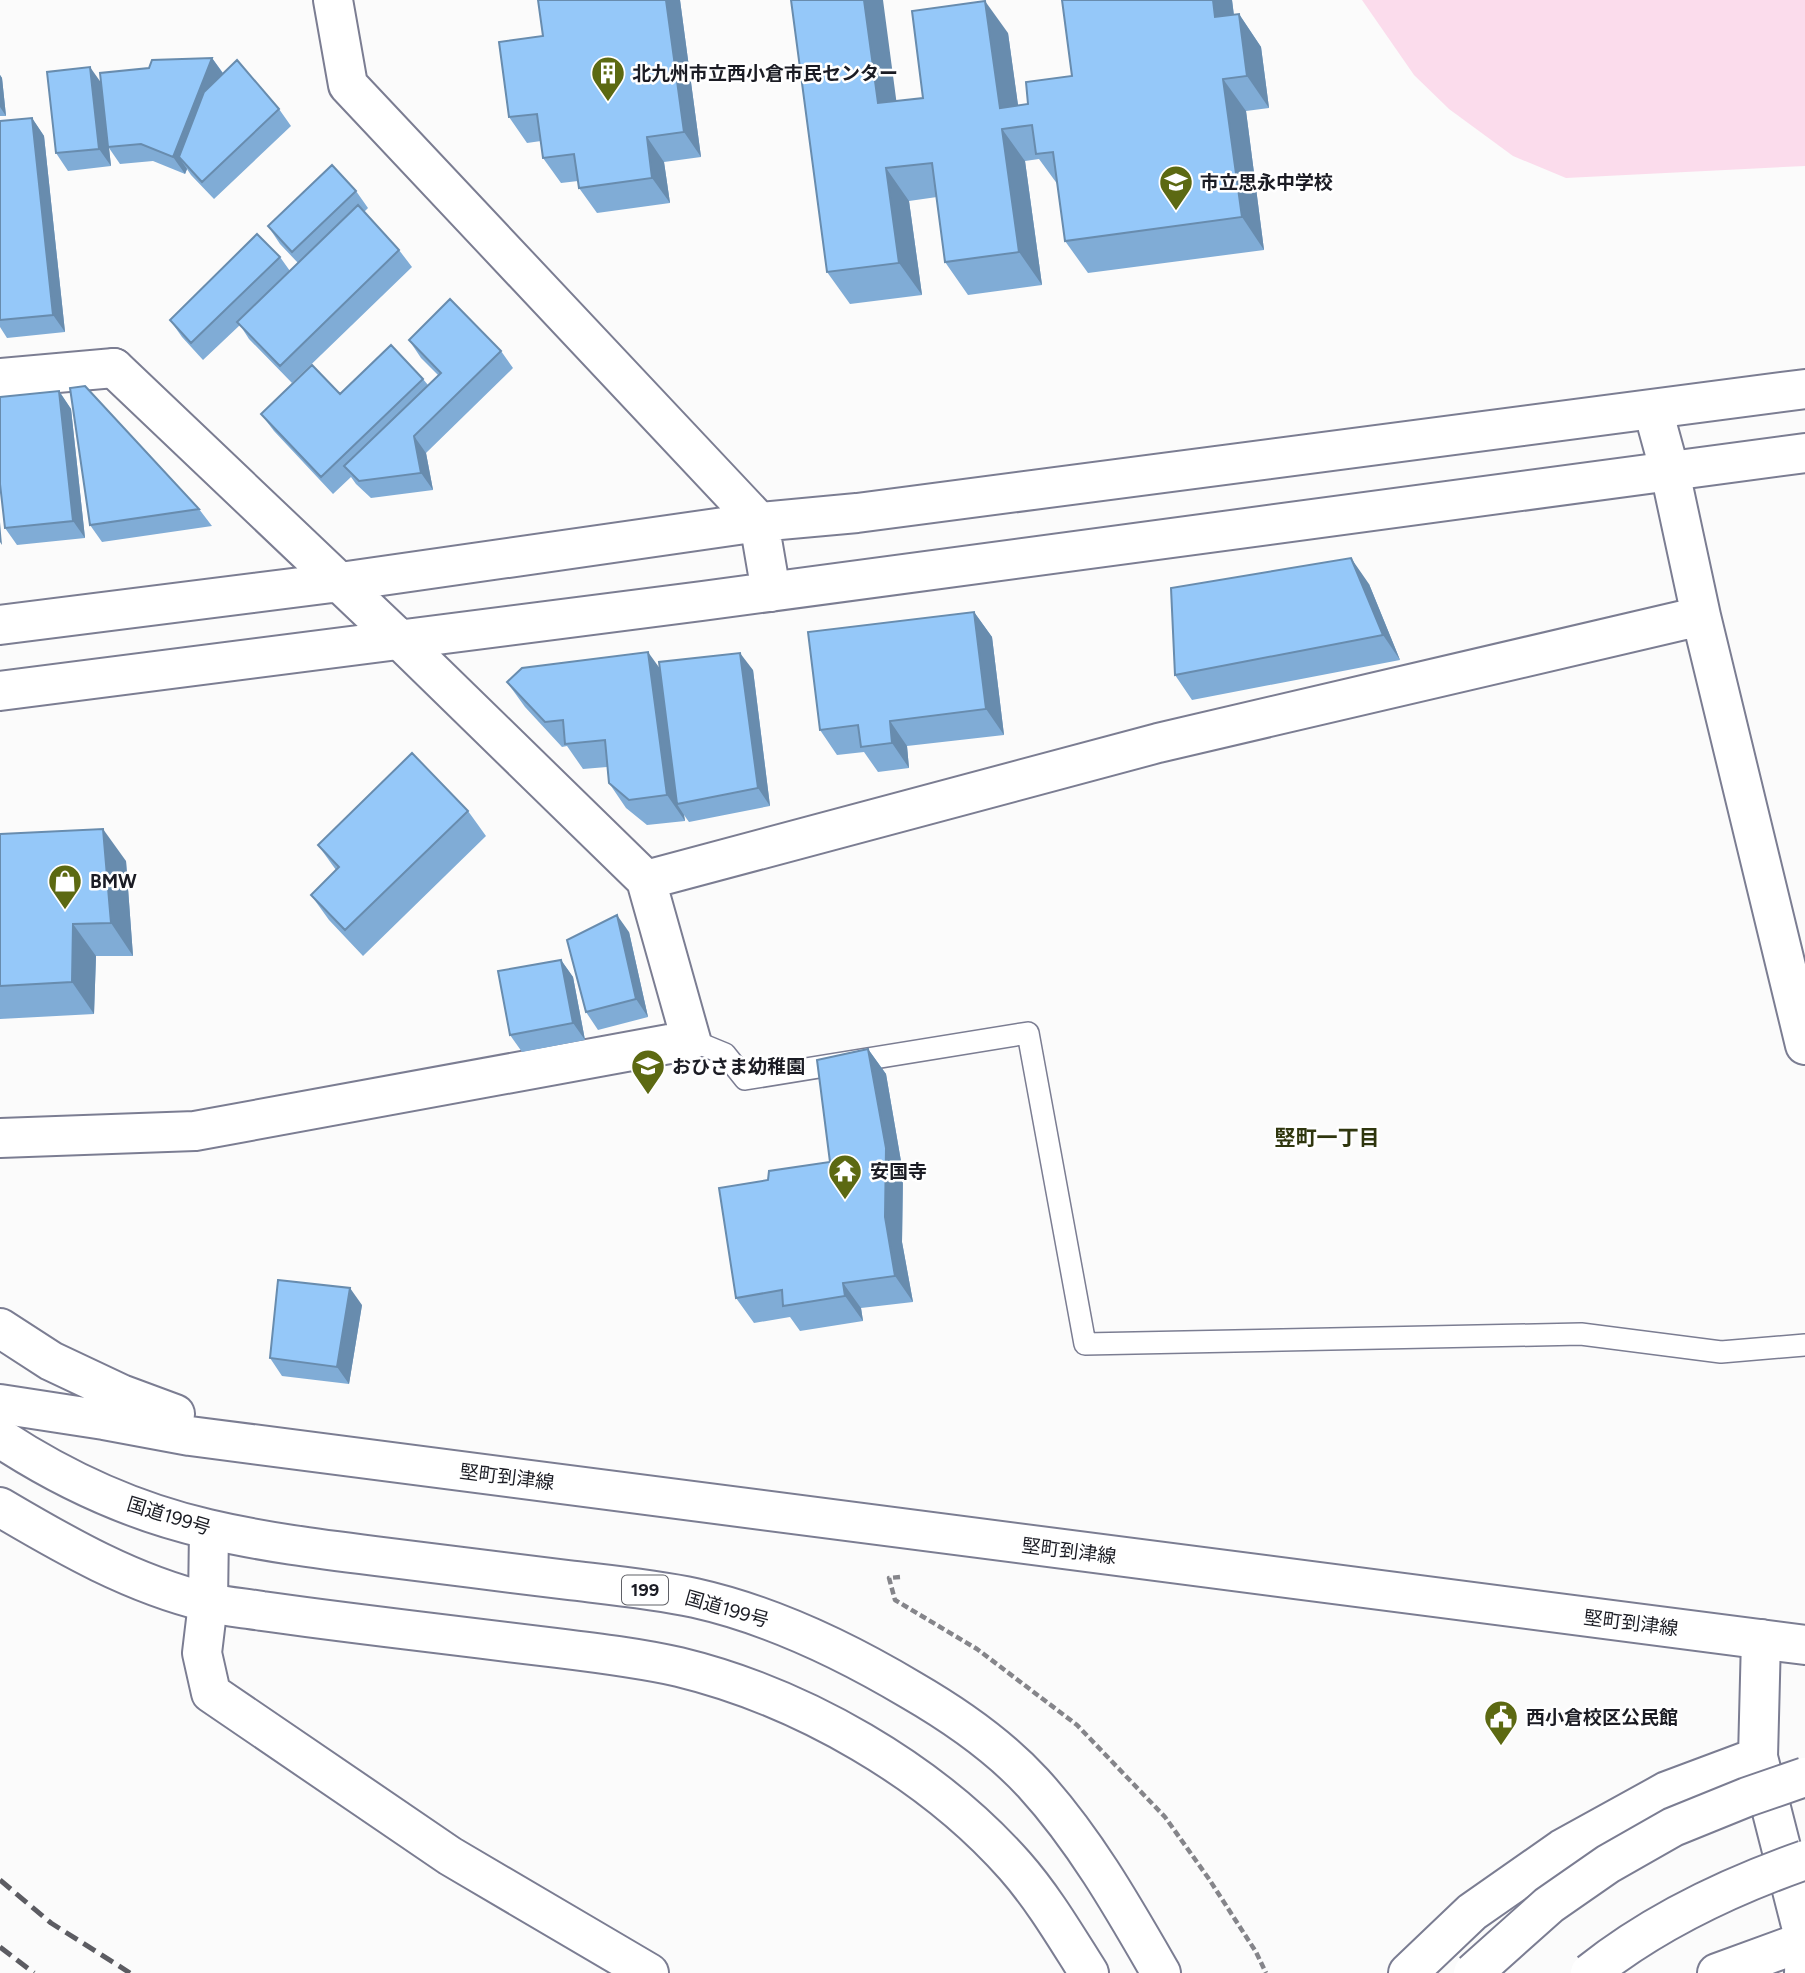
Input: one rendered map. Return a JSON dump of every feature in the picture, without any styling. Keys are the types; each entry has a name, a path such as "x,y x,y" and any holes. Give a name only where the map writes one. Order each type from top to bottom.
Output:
{"main road":[{"path":"333,0 348,85 759,522 771,592"},
{"path":"0,377 114,368 340,582 646,880 691,1040 195,1131 0,1138"},
{"path":"0,625 340,582 759,522 857,513 1653,411 1805,389"},
{"path":"1653,411 1670,472 1701,615 1803,1031"},
{"path":"0,691 771,592 1805,453"},
{"path":"646,880 1158,743 1701,615"},
{"name":"堅町到津線","path":"0,1328 51,1361 121,1394 193,1421 333,1455"},
{"path":"0,1348 23,1350 51,1361"},
{"name":"堅町到津線","path":"0,1404 190,1436 1805,1645"},
{"name":"国道199号","path":"0,1438 70,1480 146,1511 209,1530 317,1548 696,1598 763,1618 822,1642 880,1671 949,1713 988,1740 1033,1783 1098,1868 1161,1973"},
{"path":"0,1507 70,1548 140,1582 208,1602 316,1619 616,1656 680,1668 790,1705 890,1761 934,1791 976,1827 1016,1867 1048,1909 1089,1973"},
{"path":"209,1530 208,1602 202,1653 211,1693 450,1856 649,1973"},
{"path":"1761,1639 1758,1757 1805,1941 1804,1973"},
{"path":"1408,1973 1472,1912 1562,1849 1667,1791 1758,1757"},
{"path":"1473,1973 1549,1905 1608,1864 1673,1827 1805,1777"},
{"path":"1590,1973 1619,1950 1688,1909 1758,1876 1805,1860"},
{"path":"1717,1973 1805,1941"}],"lane":[{"path":"691,1040 725,1054 745,1079 1028,1033 1085,1344 1581,1334 1721,1352 1805,1345"}],"path":[{"path":"901,1577 889,1578 895,1600 977,1649 1077,1725 1165,1817 1209,1879 1256,1952 1266,1973"}],"shaded area":[{"path":"1362,0 1805,0 1805,166 1566,178 1513,156 1449,109 1414,75"}],"building":[{"name":"北九州市立西小倉市民センター","path":"538,0 666,0 684,132 647,137 652,178 579,188 574,154 543,158 537,114 509,117 499,42 543,36"},
{"path":"791,0 864,0 878,103 923,98 912,11 985,1 1000,108 1028,104 1026,82 1072,76 1062,0 1213,0 1215,17 1239,14 1247,76 1223,79 1242,217 1065,241 1053,152 1036,154 1032,125 1002,129 1019,252 945,262 932,163 886,168 899,263 827,272"},
{"path":"212,58 173,157 141,144 108,147 100,73 149,68 152,60"},
{"path":"237,60 279,109 202,182 179,157 204,92"},
{"path":"90,67 99,149 56,153 47,72"},
{"path":"32,118 53,315 0,320 0,121"},
{"path":"332,165 356,191 292,252 268,226"},
{"path":"358,205 399,250 280,366 237,322"},
{"path":"257,234 280,257 191,343 170,320"},
{"path":"450,299 501,351 414,436 421,473 359,481 344,466 441,373 409,340"},
{"path":"391,345 423,379 321,477 261,414 312,365 340,394"},
{"path":"85,386 199,509 90,525 70,388"},
{"path":"59,391 73,521 5,528 0,484 0,397"},
{"path":"1351,558 1383,635 1175,675 1171,588"},
{"path":"974,612 986,709 890,721 892,743 861,747 858,725 820,730 808,632"},
{"path":"648,652 667,795 629,800 609,783 605,740 565,744 563,720 545,722 507,682 522,668"},
{"path":"740,653 758,788 677,804 659,662"},
{"path":"412,753 468,811 345,930 311,895 339,867 318,845"},
{"name":"BMW","path":"103,829 111,923 73,924 72,982 0,986 0,834"},
{"path":"617,915 636,999 586,1012 567,940"},
{"path":"561,960 573,1023 510,1035 498,971"},
{"name":"安国寺","path":"868,1049 886,1148 885,1217 895,1276 843,1283 845,1296 783,1306 782,1290 736,1298 719,1188 768,1180 769,1171 830,1162 817,1060"},
{"path":"278,1280 350,1288 337,1367 270,1358"}],"railway":[{"path":"0,1880 51,1923 130,1973"},
{"path":"0,1947 34,1973"}],"place":[{"name":"北九州市立西小倉市民センター","path":"608,103"},
{"name":"市立思永中学校","path":"1176,212"},
{"name":"BMW","path":"65,911"},
{"name":"おひさま幼稚園","path":"648,1096"},
{"name":"安国寺","path":"845,1201"},
{"name":"西小倉校区公民館","path":"1501,1747"}],"district":[{"name":"竪町一丁目","path":"1327,1137"}]}
